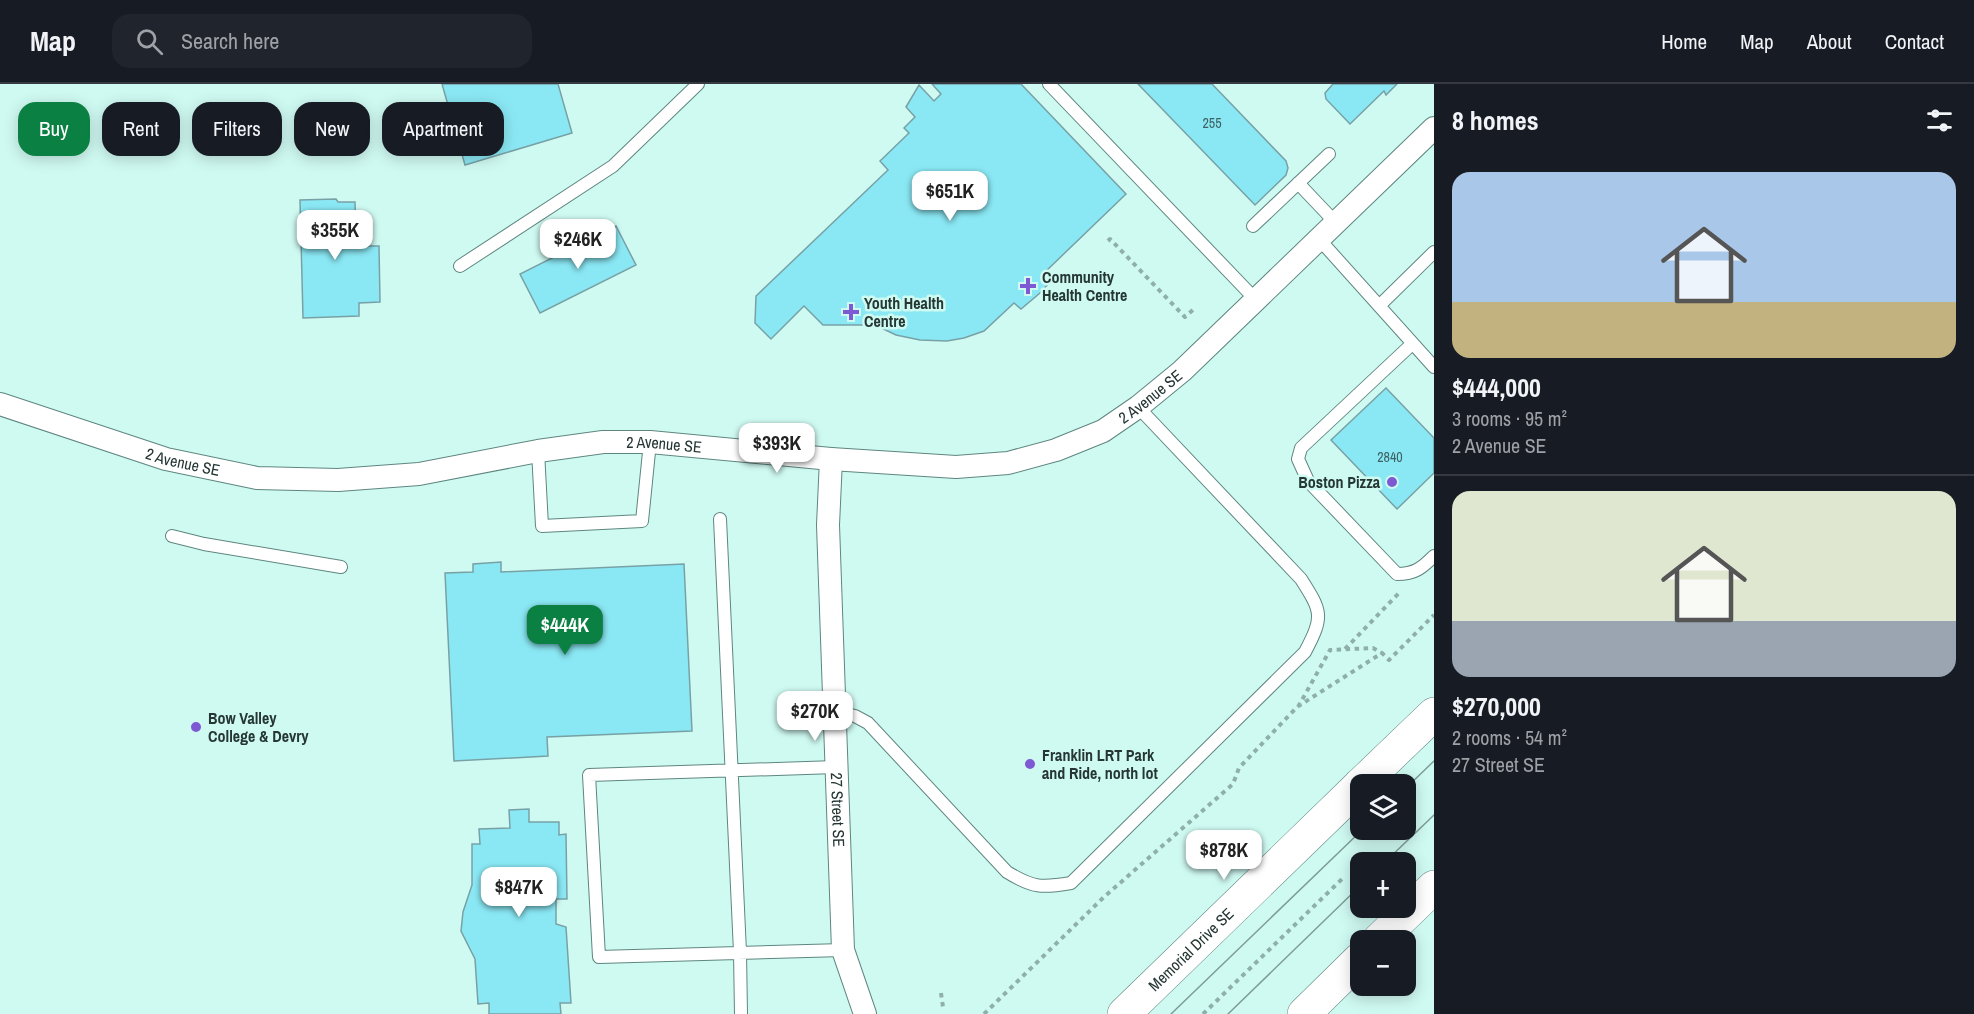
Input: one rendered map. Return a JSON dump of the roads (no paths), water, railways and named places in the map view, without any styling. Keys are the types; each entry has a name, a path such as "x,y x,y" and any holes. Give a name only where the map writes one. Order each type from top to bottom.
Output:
{"main road":[{"name":"Memorial Drive SE","path":"1372,774 1434,714"},
{"name":"Memorial Drive SE","path":"1124,1014 1350,796"},
{"path":"1389,930 1434,887"},
{"path":"1304,1014 1350,969"}],"street":[{"name":"2 Avenue SE","path":"0,404 166,459 257,478 338,480 419,474 538,451 603,442 650,442 831,459 956,467 1008,463 1056,450 1103,431 1138,407 1182,371 1434,128"},
{"name":"27 Street SE","path":"831,459 828,525 843,950 865,1014"}],"lane":[{"path":"460,266 613,166 698,84"},
{"path":"1049,84 1256,300"},
{"path":"1253,226 1329,154"},
{"path":"1298,183 1336,223"},
{"path":"1319,239 1434,367"},
{"path":"1379,306 1434,252"},
{"path":"1412,344 1301,448 1298,459 1308,481 1397,573 1411,574 1420,570 1434,556"},
{"path":"833,711 855,716 868,723 1007,872 1025,883 1047,887 1071,882 1305,652 1316,630 1318,607 1301,579 1138,407"},
{"path":"538,451 542,526 642,521 650,442"},
{"path":"720,519 741,1014"},
{"path":"172,536 204,544 341,567"},
{"path":"836,767 589,776 599,957 843,950"}],"tram line":[{"path":"1416,778 1434,761"},
{"path":"1395,852 1434,815"},
{"path":"1171,1014 1352,840"},
{"path":"1228,1014 1350,896"}],"place":[{"name":"Community Health Centre","path":"1028,286"},
{"name":"Youth Health Centre","path":"851,312"},
{"name":"Boston Pizza","path":"1392,482"},
{"name":"Bow Valley College & Devry","path":"196,727"},
{"name":"Franklin LRT Park and Ride, north lot","path":"1030,764"}]}
